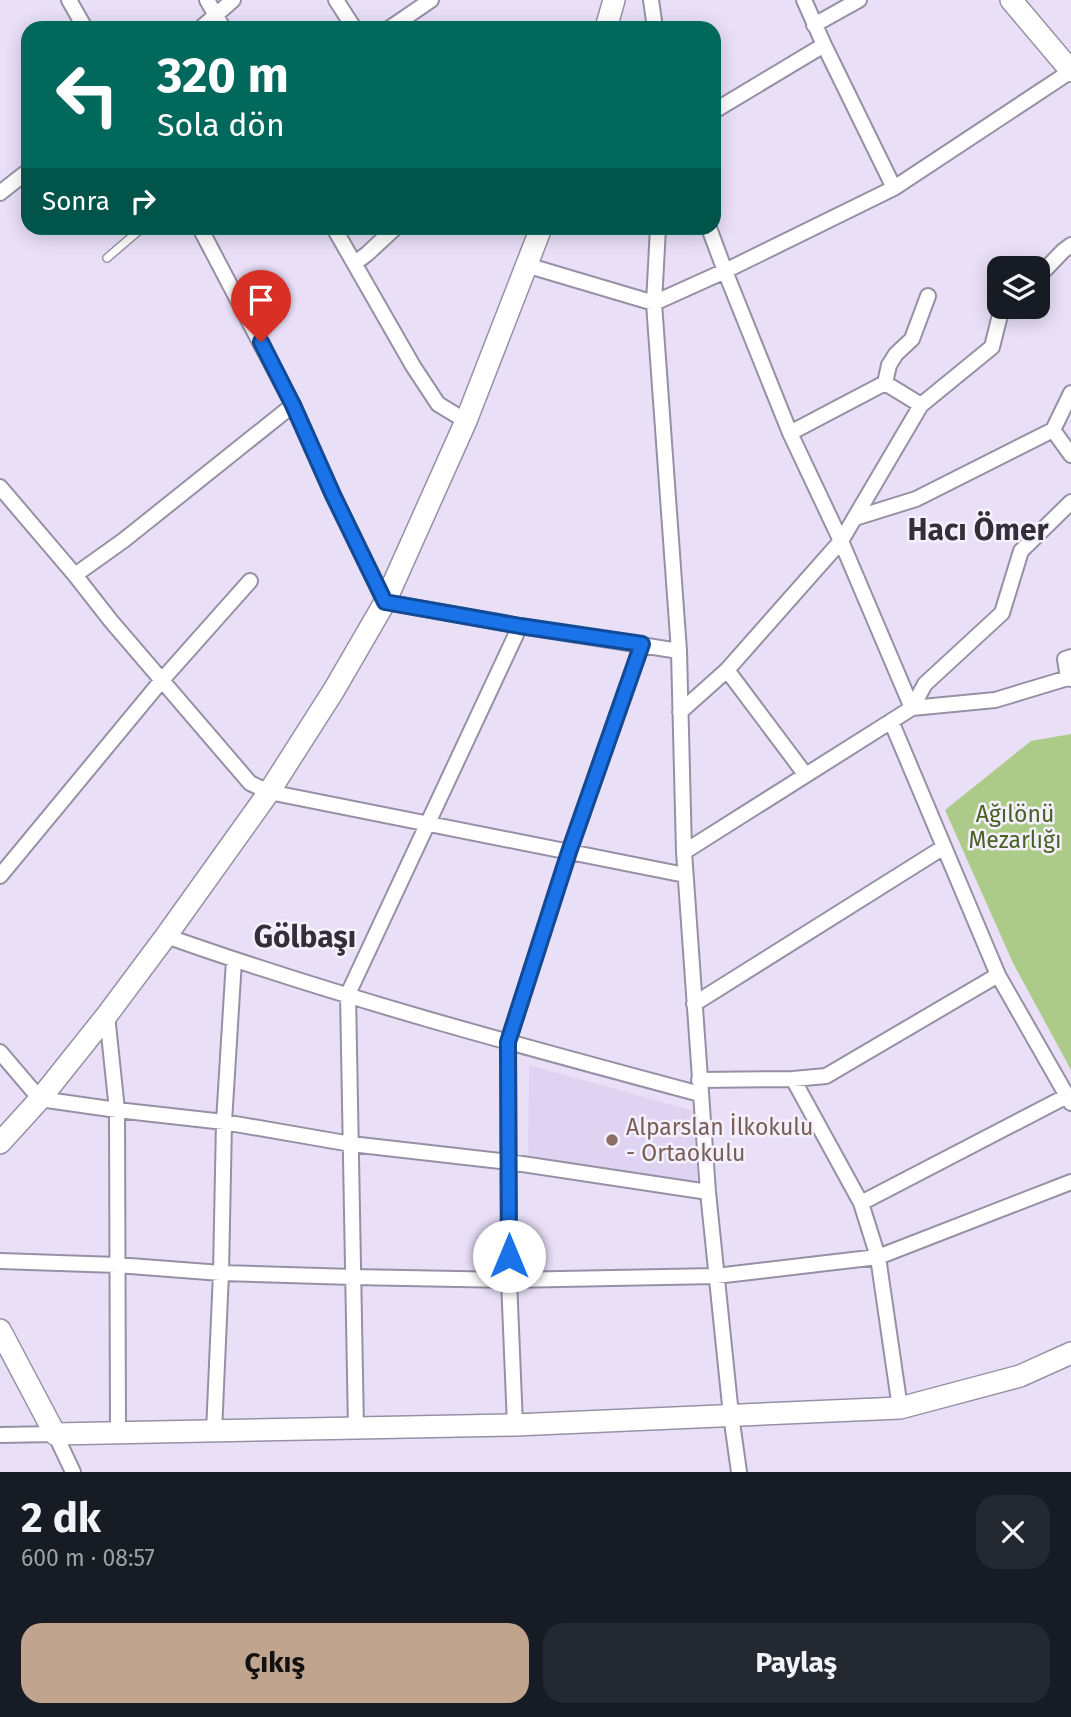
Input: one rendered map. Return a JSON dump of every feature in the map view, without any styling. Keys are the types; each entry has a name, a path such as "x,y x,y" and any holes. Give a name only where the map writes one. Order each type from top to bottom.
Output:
{"street":[{"path":"69,0 81,21"},
{"path":"208,0 218,21"},
{"path":"220,21 233,0"},
{"path":"336,0 350,21"},
{"path":"400,21 431,0"},
{"path":"608,21 614,0"},
{"path":"651,0 654,21"},
{"path":"804,0 894,188"},
{"path":"814,25 859,0"},
{"path":"526,265 654,303 894,188 1071,71 1011,0"},
{"path":"721,107 824,45"},
{"path":"0,193 21,176"},
{"path":"204,235 293,405 385,602"},
{"path":"338,235 413,366 438,404 466,421"},
{"path":"355,263 388,235"},
{"path":"0,1143 107,1015 166,936 269,792 334,690 385,602 466,421 538,235"},
{"path":"658,235 654,303 679,651 685,875 708,1192 739,1472"},
{"path":"712,235 790,433 841,541 912,708"},
{"path":"1050,265 1071,245"},
{"path":"790,433 885,383 889,365 912,339 928,296"},
{"path":"680,712 727,670 841,541 921,405 992,347 999,319"},
{"path":"885,383 921,405"},
{"path":"855,518 916,499 1053,430 1071,393"},
{"path":"75,575 124,540 293,405"},
{"path":"1053,430 1071,455"},
{"path":"0,488 250,783 269,792 685,875"},
{"path":"912,708 925,684 1002,613 1021,551 1071,502"},
{"path":"0,876 162,680 250,581"},
{"path":"385,602 679,651"},
{"path":"356,1429 348,994 520,626"},
{"path":"515,1425 509,1280 508,1042 569,852 642,644"},
{"path":"684,852 912,708 995,700 1070,678 1065,659 1071,656"},
{"path":"727,670 805,774"},
{"path":"861,1203 1069,1100 998,975 891,721"},
{"path":"694,1004 944,847"},
{"path":"166,936 234,960 508,1042 700,1087 826,1076 998,975"},
{"path":"215,1432 224,1122 234,960"},
{"path":"107,1015 117,1110 118,1432"},
{"path":"0,1052 40,1098 224,1122 351,1144 509,1162 708,1192"},
{"path":"793,1079 861,1203 878,1257 900,1408"},
{"path":"0,1261 353,1277 509,1280 716,1276 878,1257 1071,1182"},
{"path":"0,1330 73,1472"},
{"path":"0,1435 515,1425 900,1408 1020,1376 1071,1353"}],"lane":[{"path":"107,258 134,235"}],"shaded area":[{"name":"Alparslan İlkokulu - Ortaokulu","path":"529,1065 694,1111 698,1189 528,1170"}],"green space":[{"name":"Ağılönü Mezarlığı","path":"1071,734 1071,1070 1013,963 945,810 1031,741"}],"place":[{"name":"Alparslan İlkokulu - Ortaokulu","path":"612,1140"}],"district":[{"name":"Hacı Ömer","path":"978,530"},
{"name":"Gölbaşı","path":"305,937"}],"route":[{"path":"261,342 385,602 642,644 569,852 508,1042 509,1256"}]}
